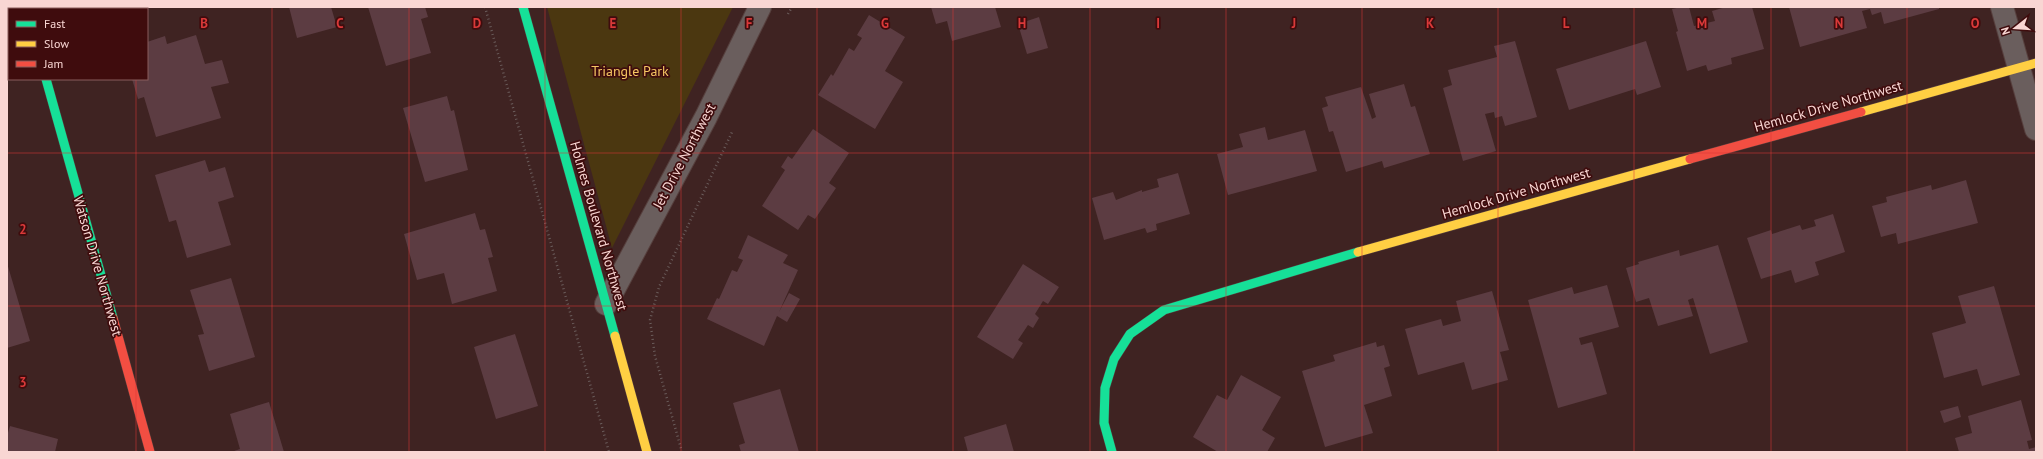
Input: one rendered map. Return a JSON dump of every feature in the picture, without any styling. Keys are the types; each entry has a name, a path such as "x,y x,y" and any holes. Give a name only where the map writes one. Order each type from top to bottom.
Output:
{"street":[{"name":"Holmes Boulevard Northwest","path":"523,7 647,452"},
{"name":"Jet Drive Northwest","path":"606,304 706,117 760,7"},
{"path":"2002,7 2028,65 2036,129"},
{"name":"Hemlock Drive Northwest","path":"1112,452 1104,423 1105,388 1114,359 1130,334 1164,310 1344,256 2028,65"},
{"name":"Watson Drive Northwest","path":"46,80 150,452"}],"path":[{"path":"485,7 609,452"},
{"path":"785,21 792,7"},
{"path":"682,452 655,356 650,320 659,287 734,129"}],"green space":[{"name":"Triangle Park","path":"547,7 733,7 612,248"}],"building":[{"path":"112,7 152,7 132,8"},
{"path":"289,7 331,7 337,27 297,38"},
{"path":"368,7 425,7 428,17 421,19 431,53 386,66"},
{"path":"931,7 995,7 1001,27 952,41 947,21 936,24"},
{"path":"1689,7 1694,26 1715,21 1712,11 1726,7 1752,7 1764,49 1731,58 1732,64 1708,71 1706,65 1687,71 1676,32 1678,31 1672,9"},
{"path":"1789,7 1939,7 1939,9 1884,24 1881,12 1872,15 1870,9 1862,11 1867,28 1800,47"},
{"path":"869,15 905,37 885,71 903,82 875,129 818,95 831,74 833,76 849,48 854,51 862,38 857,35"},
{"path":"1039,17 1048,48 1027,54 1018,24"},
{"path":"196,35 205,64 222,60 229,83 211,87 221,118 156,137 144,97 138,99 132,80 148,80 148,42 165,36 167,44"},
{"path":"1515,41 1537,117 1505,126 1502,116 1495,118 1494,112 1485,114 1496,151 1463,161 1443,88 1452,85 1448,70 1497,57 1494,46"},
{"path":"1646,41 1661,87 1637,95 1635,89 1569,110 1556,69"},
{"path":"1404,84 1411,107 1415,106 1430,154 1384,168 1382,161 1346,172 1333,131 1329,132 1322,108 1328,106 1325,97 1361,87 1372,119 1376,117 1369,94"},
{"path":"447,96 451,111 454,110 468,170 425,182 403,108"},
{"path":"1265,127 1268,140 1305,130 1317,171 1228,195 1217,154 1243,147 1239,134"},
{"path":"813,129 849,153 829,183 836,188 815,219 808,215 798,230 762,206 785,170 781,167 788,156 792,159"},
{"path":"205,160 209,172 225,167 234,197 218,202 231,245 187,258 176,220 169,222 155,175"},
{"path":"1178,173 1190,214 1156,224 1157,230 1147,233 1145,228 1104,240 1092,198 1113,192 1116,200 1142,190 1142,192 1159,187 1157,179"},
{"path":"1966,180 1978,223 1898,244 1896,233 1881,237 1872,206 1887,202 1886,197 1931,185 1932,190"},
{"path":"475,213 480,230 485,229 493,257 488,258 497,291 452,304 444,273 417,280 404,234"},
{"path":"1833,214 1845,252 1815,262 1819,275 1795,283 1791,270 1761,279 1747,238 1771,230 1772,234 1800,225 1802,230 1816,226 1814,220"},
{"path":"748,235 788,255 783,263 798,270 779,312 789,293 800,299 787,322 777,316 764,346 707,319 717,298 719,299 732,270 737,272 743,260 738,258"},
{"path":"1718,245 1748,342 1710,354 1693,298 1688,300 1693,316 1658,326 1649,298 1636,302 1626,268 1639,264 1638,262 1679,250 1680,256"},
{"path":"7,263 30,341 7,348"},
{"path":"1023,264 1059,287 1048,304 1043,301 1035,314 1039,318 1033,328 1028,325 1018,340 1023,343 1013,359 977,337"},
{"path":"231,278 255,357 209,371 198,335 204,334 190,290"},
{"path":"1607,285 1619,327 1579,338 1581,345 1592,342 1607,394 1558,408 1528,300 1572,287 1574,294"},
{"path":"1994,286 2020,375 1982,386 1977,369 1944,378 1932,333 1966,323 1958,296"},
{"path":"1492,291 1509,350 1500,352 1508,380 1472,390 1464,362 1418,375 1405,329 1441,319 1443,326 1461,321 1456,301"},
{"path":"515,334 538,406 496,419 474,347"},
{"path":"1376,342 1377,347 1384,345 1390,366 1384,368 1392,396 1364,405 1373,433 1325,447 1302,371 1335,361 1333,355"},
{"path":"1241,375 1281,397 1262,430 1275,438 1267,452 1218,452 1193,437 1217,395 1227,400"},
{"path":"780,389 799,452 741,452 739,445 745,443 733,403"},
{"path":"2021,400 2032,440 2027,441 2029,449 2036,447 2036,452 1959,452 1955,438 1972,433 1968,416"},
{"path":"269,402 284,452 231,452 240,449 230,414"},
{"path":"1958,406 1961,417 1944,423 1940,411"},
{"path":"1006,424 1014,452 968,452 964,437"},
{"path":"10,426 58,439 55,452 7,452 7,436"}],"traffic: fast":[{"path":"523,7 615,336"},
{"path":"46,80 113,318"},
{"path":"1112,452 1104,423 1105,388 1114,359 1130,334 1164,310 1358,252"}],"traffic: slow":[{"path":"1861,112 2036,63"},
{"path":"1358,252 1690,159"},
{"path":"615,336 647,452"}],"traffic: jam":[{"path":"1690,159 1861,112"},
{"path":"113,318 150,452"}]}
